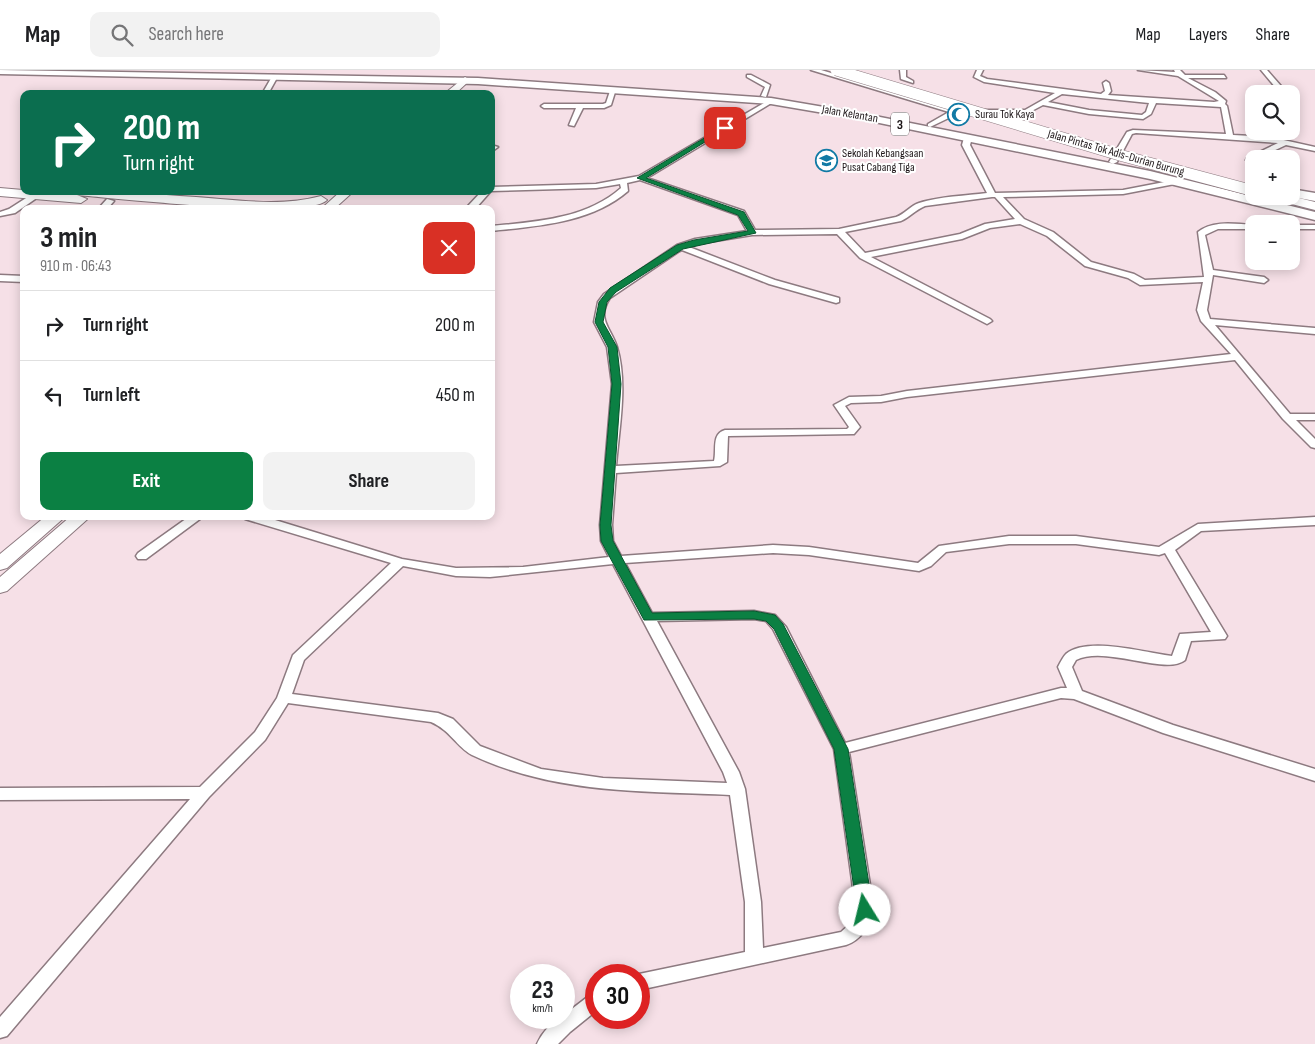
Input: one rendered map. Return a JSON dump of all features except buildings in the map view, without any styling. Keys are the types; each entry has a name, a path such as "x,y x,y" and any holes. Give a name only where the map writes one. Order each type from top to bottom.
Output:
{"highway":[{"name":"3","path":"188,70 370,74 473,79"},
{"name":"3","path":"0,71 473,79"},
{"path":"473,79 495,73"},
{"name":"Jalan Kelantan","path":"495,73 608,87 768,99 930,125 1112,162 1245,184"},
{"path":"370,74 517,73"},
{"path":"551,75 561,80 608,87"},
{"path":"384,78 433,82 445,88 445,90"},
{"name":"Jalan Kelantan","path":"473,79 569,87 608,87"},
{"path":"493,90 518,86 569,87"},
{"name":"Jalan Kelantan","path":"768,99 865,116 1177,181 1315,216"},
{"path":"1300,195 1315,198"}],"main road":[{"name":"Jalan Pintas Tok Adis-Durian Burung","path":"836,70 1123,156 1245,189"},
{"name":"Jalan Pintas Tok Adis-Durian Burung","path":"855,70 1245,184"},
{"path":"455,90 473,79"},
{"path":"465,90 473,79"},
{"path":"0,186 20,188"},
{"path":"0,192 20,194"},
{"path":"37,195 106,205 221,205"},
{"path":"138,195 196,205"},
{"path":"299,205 324,205 341,195"},
{"path":"1300,202 1315,206"},
{"path":"0,564 52,520"},
{"path":"0,587 77,520"}],"street":[{"path":"814,70 956,112 1039,112"},
{"path":"903,70 903,78 911,82"},
{"path":"980,70 977,77 986,81 1061,92 1154,102 1220,104 1224,106 1230,136"},
{"path":"1141,70 1224,77"},
{"path":"1264,70 1277,85"},
{"path":"1178,73 1214,92 1224,102 1220,104"},
{"path":"267,90 275,76"},
{"path":"495,189 542,189 623,182 641,178 768,99 768,86 749,76"},
{"path":"1101,97 1108,91 1106,83"},
{"path":"544,106 580,107 609,104 608,87"},
{"path":"1030,111 1061,92"},
{"path":"1042,104 1089,112 1143,117 1149,113 1154,102"},
{"path":"572,125 580,107"},
{"path":"930,125 942,117 956,112"},
{"path":"1056,114 1080,117 1089,112"},
{"path":"1112,162 1129,133 1135,131 1270,139 1315,149"},
{"path":"968,138 966,145 995,195 1020,221 1044,231 1088,264 1131,276 1143,283 1209,275 1264,280"},
{"path":"1270,150 1284,143"},
{"path":"641,178 741,213 752,233"},
{"path":"754,959 753,902 737,788 731,772 607,541 606,525 617,384 612,347 599,322 603,302 613,290 680,247 694,242 752,233 839,231 898,219 906,216 917,206 995,195 1123,192 1177,181"},
{"path":"495,229 535,224 582,212 616,197 625,189 623,182"},
{"path":"20,205 37,195"},
{"path":"474,205 483,195"},
{"path":"0,214 20,205"},
{"path":"863,256 962,236 988,226 1020,221"},
{"path":"1245,227 1218,227 1204,230 1200,237 1209,275 1202,310 1206,321 1224,340 1236,357 1287,417 1315,445"},
{"path":"1300,227 1315,227"},
{"path":"839,231 863,256 987,320"},
{"path":"680,247 772,282 836,300"},
{"path":"0,278 20,279"},
{"path":"1206,321 1315,331"},
{"path":"610,470 716,464 721,462 721,437 725,433 850,432 855,427 839,405 849,400 890,398 907,394 1054,378 1131,366 1236,357"},
{"path":"1287,417 1315,417"},
{"path":"142,556 192,520"},
{"path":"262,520 400,562 456,572 490,573 617,560 782,549 919,567 928,564 936,553 943,549 1009,540 1076,540 1150,551 1169,550 1189,532 1198,528 1315,521"},
{"path":"1076,694 1065,667 1071,657 1079,653 1093,651 1175,661 1180,657 1185,637 1220,636 1169,550"},
{"path":"0,1030 204,793 255,742 284,698 298,658 400,562"},
{"path":"648,617 754,615 770,618 779,627 841,749 865,910 860,925 846,938 650,980"},
{"path":"841,749 1061,693 1076,694 1168,729 1315,775"},
{"path":"284,698 433,717 448,723 474,750 539,774 603,784 737,788"},
{"path":"0,794 204,793"},
{"path":"546,1044 564,1026 585,1010"}],"place":[{"name":"Surau Tok Kaya","path":"959,114"},
{"name":"Sekolah Kebangsaan Pusat Cabang Tiga","path":"826,160"}],"route":[{"path":"725,128 641,178 741,213 752,233 694,242 680,247 613,290 603,302 599,316 599,322 612,347 617,384 606,525 607,541 648,617 754,615 770,618 779,627 841,749 865,910"}]}
